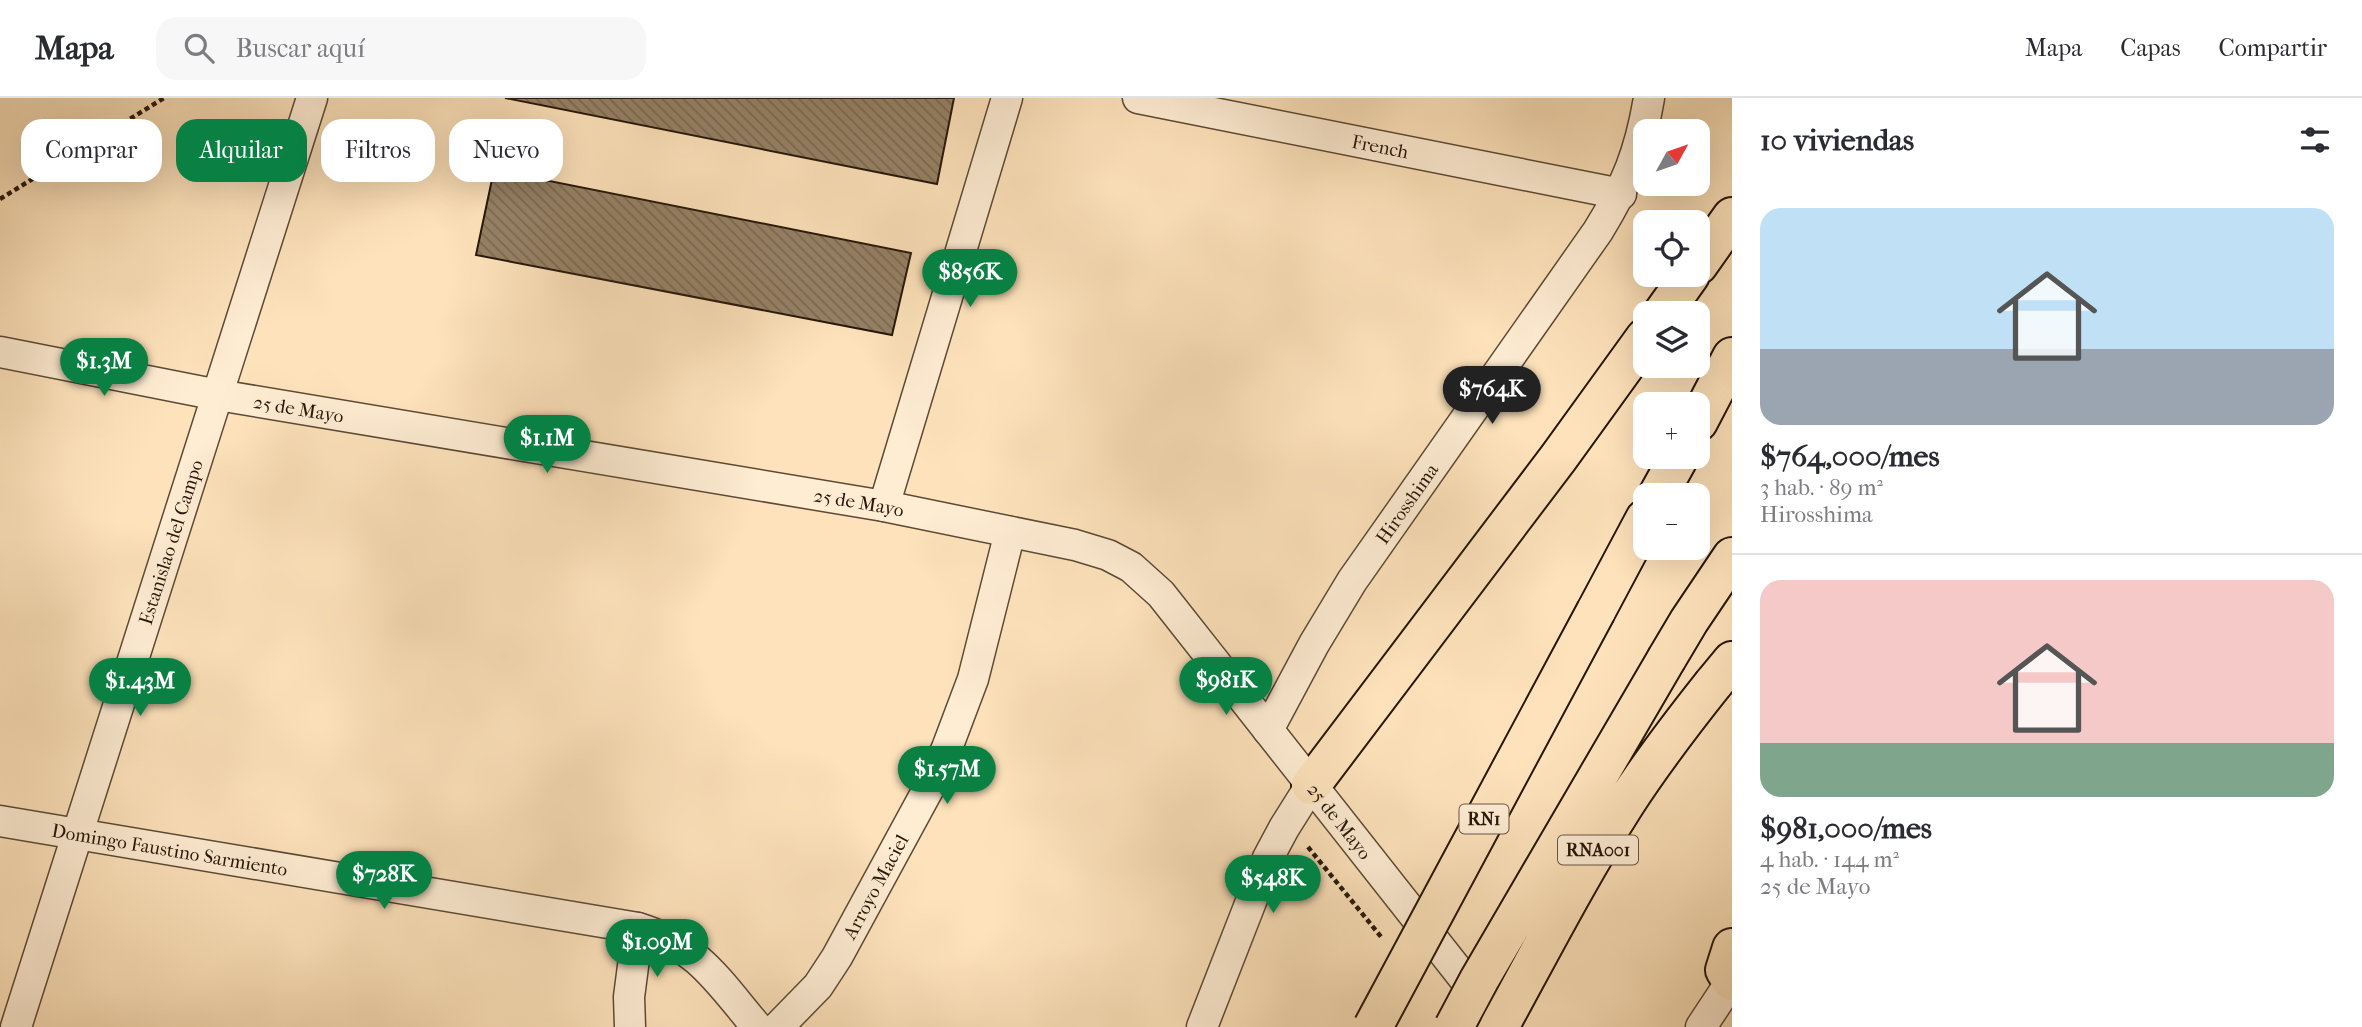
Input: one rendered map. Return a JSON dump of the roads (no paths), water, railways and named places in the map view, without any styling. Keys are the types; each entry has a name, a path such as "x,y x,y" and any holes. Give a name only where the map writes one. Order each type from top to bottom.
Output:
{"highway":[{"path":"1710,248 1732,217"},
{"path":"1311,785 1633,355"},
{"path":"1710,399 1732,358"},
{"name":"RN1","path":"1373,1027 1633,542"},
{"path":"1454,1027 1667,658 1732,557"},
{"name":"RNA001","path":"1501,1027 1579,881 1625,805 1670,739 1722,673"},
{"path":"1732,948 1725,970 1732,981"}],"street":[{"name":"Estanislao del Campo","path":"16,1027 312,98"},
{"path":"884,506 1007,98"},
{"name":"French","path":"1138,98 1621,194"},
{"name":"Hirosshima","path":"1268,730 1314,644 1352,581 1598,231 1621,194 1643,135 1649,98"},
{"name":"25 de Mayo","path":"0,352 218,395 884,506 1075,545 1108,555 1131,567 1161,594 1501,1027"},
{"name":"Arroyo Maciel","path":"778,1027 818,986 837,957 931,784 973,679 1010,532"},
{"path":"1202,1027 1268,859 1311,785"},
{"name":"Domingo Faustino Sarmiento","path":"0,821 638,928 661,935 706,966 757,1027"},
{"path":"629,1027 629,997 638,928"},
{"path":"1701,1027 1732,981"}]}
